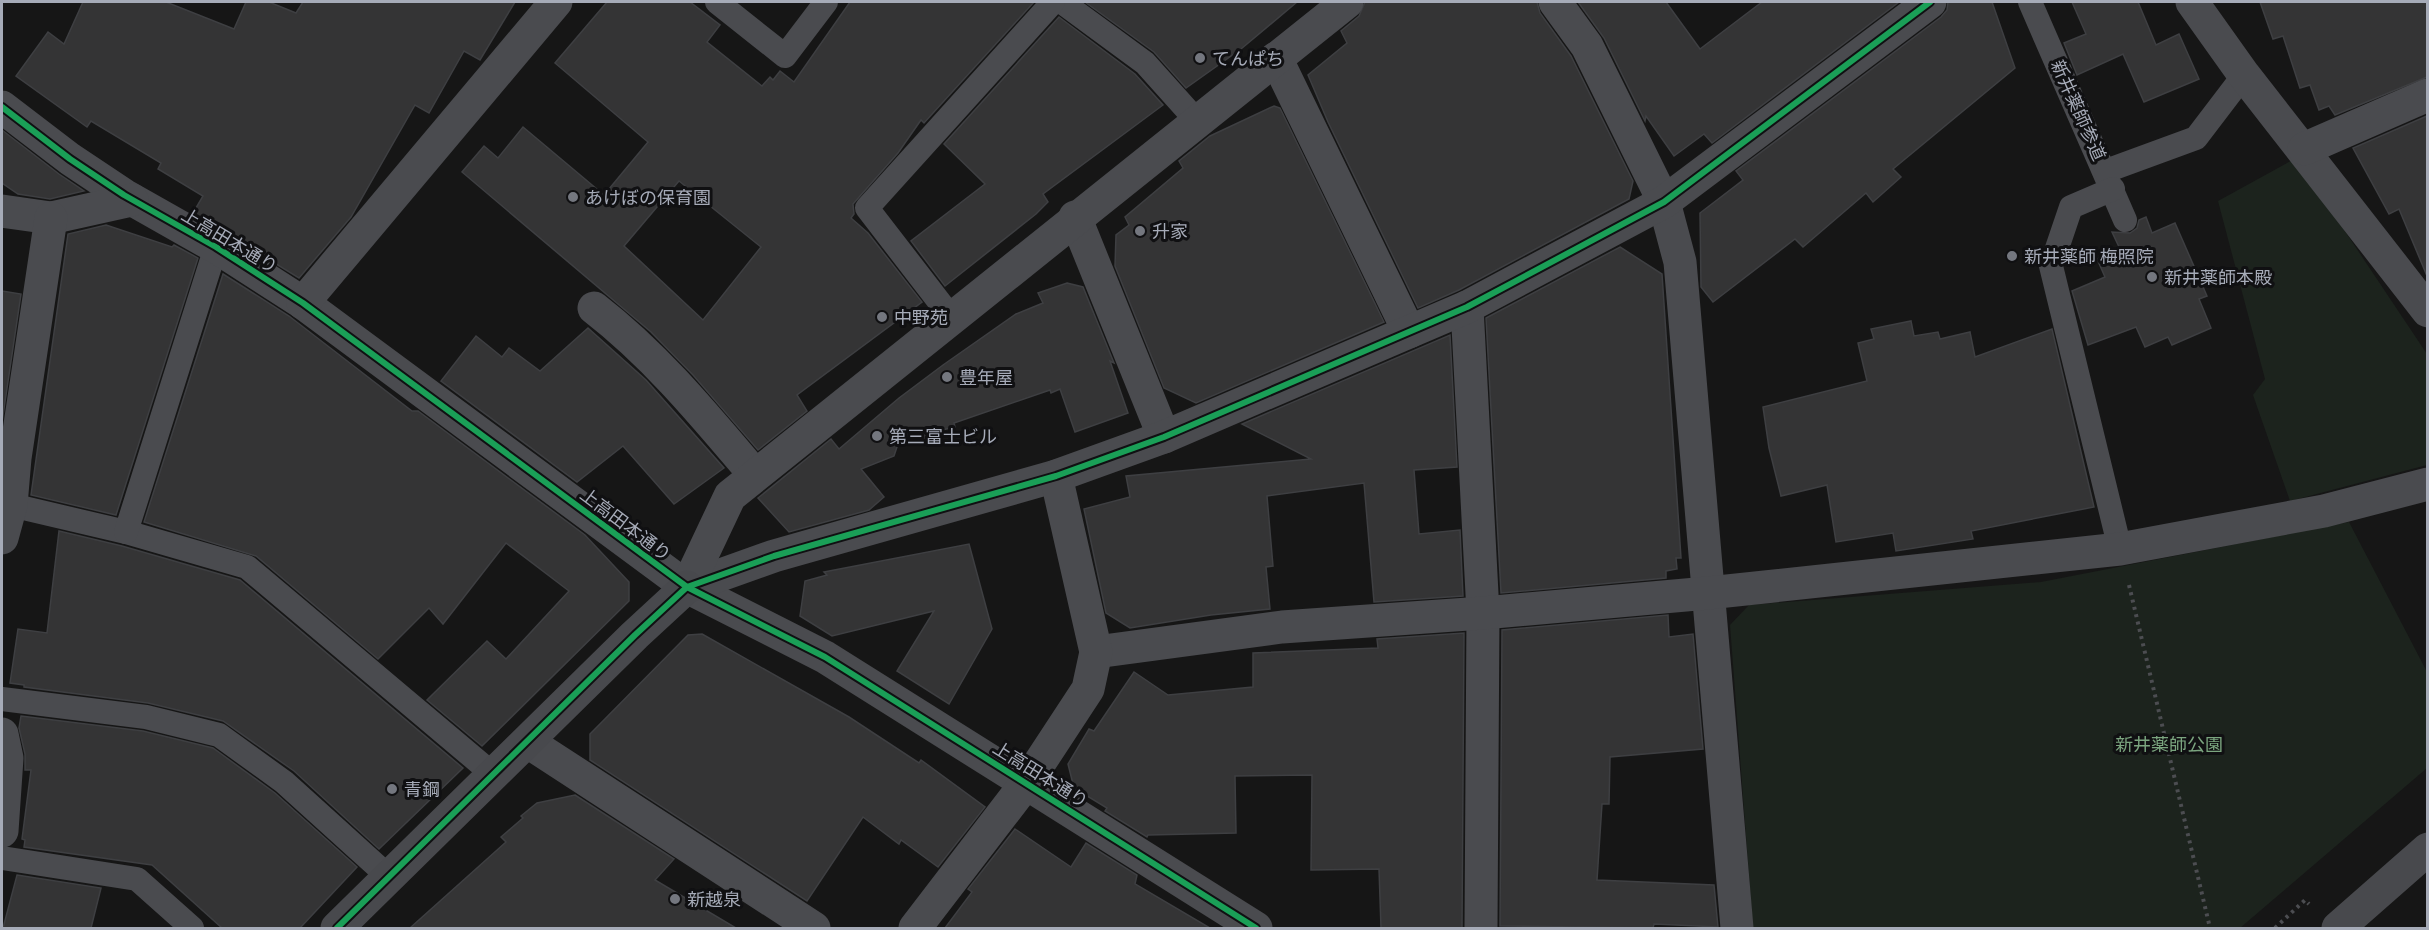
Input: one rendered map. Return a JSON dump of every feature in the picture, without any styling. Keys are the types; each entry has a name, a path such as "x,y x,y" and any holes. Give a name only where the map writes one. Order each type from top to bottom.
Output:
{"street":[{"path":"303,303 556,2"},
{"path":"337,928 495,775 634,635 687,587 730,496 1075,217 1347,2"},
{"path":"1555,2 1587,46 1664,202 1680,262 1737,928"},
{"path":"687,587 774,556 1056,476 1164,437 1467,307 1664,202 1930,2"},
{"path":"2192,2 2244,75 2304,149 2427,311"},
{"path":"1276,58 1408,332"},
{"path":"2304,149 2427,95"},
{"name":"上高田本通り","path":"2,107 70,159 132,200 216,247 303,303 687,587 825,657 1027,782 1252,928"},
{"path":"2,212 51,218 132,200"},
{"path":"1075,217 1164,437"},
{"path":"2,538 11,505 8,457 51,218"},
{"path":"1467,307 1483,613 1481,928"},
{"path":"594,309 627,334 684,390 755,475"},
{"path":"915,928 1027,782 1088,689 1096,652 1056,476"},
{"path":"1096,652 1282,627 1483,613 1708,593 2120,549 2324,511 2427,484"},
{"path":"2,734 7,758 2,831"},
{"path":"528,742 814,928"},
{"path":"2338,928 2427,849"}],"lane":[{"path":"717,2 785,56 826,2"},
{"path":"951,317 867,208 1053,2"},
{"path":"1062,2 1145,63 1197,121"},
{"name":"新井薬師参道","path":"2030,2 2126,220"},
{"path":"2120,549 2052,266 2071,207 2109,180 2196,138 2244,75"},
{"path":"126,532 216,247"},
{"path":"11,505 126,532 247,567 495,775"},
{"path":"2,699 146,717 219,735 284,782 389,877"},
{"path":"2,858 137,879 192,928"}],"path":[{"path":"2120,549 2210,928"},
{"path":"2275,928 2305,900"}],"green space":[{"path":"2296,158 2427,354 2427,465 2290,501 2253,395 2265,379 2218,201"},
{"name":"新井薬師公園","path":"2349,522 2427,672 2427,768 2240,928 1753,928 1730,625 1749,605 2041,582"}],"building":[{"path":"83,2 166,2 234,29 246,2 269,2 296,13 303,2 515,2 480,60 464,51 429,113 415,105 351,217 299,278 193,213 203,196 158,169 161,163 91,121 87,127 16,76 48,32 64,44"},
{"path":"607,2 690,2 720,25 707,42 762,86 770,77 773,80 780,71 794,82 850,2 1034,2 924,123 921,120 898,153 853,204 854,214 851,218 868,233 922,302 797,395 807,411 758,450 693,375 651,332 462,172 484,146 498,158 523,127 604,195 648,142 555,63","holes":["679,181 761,247 703,320 624,246"]},
{"path":"1085,2 1297,2 1241,49 1186,88 1154,52"},
{"path":"1365,2 1537,2 1540,13 1571,56 1633,181 1629,199 1459,290 1418,308 1328,122 1308,75 1347,43 1341,31 1359,16"},
{"path":"1578,2 1666,2 1700,49 1762,2 1899,2 1712,143 1704,134 1674,156 1646,116 1645,121 1604,38"},
{"path":"1948,2 1992,2 2015,68 1893,169 1901,177 1873,202 1866,193 1803,247 1795,239 1713,302 1701,287 1700,213 1743,180 1736,171 1941,17 1947,10"},
{"path":"2072,2 2138,2 2156,45 2179,34 2199,79 2144,102 2123,54 2077,75 2064,43 2086,34"},
{"path":"2260,2 2427,2 2427,77 2335,115 2329,106 2319,110 2310,85 2300,88 2283,36 2273,39"},
{"path":"1059,17 1135,74 1163,105 1043,194 1048,202 1036,214 945,286 911,241 985,184 944,144"},
{"path":"1274,106 1280,108 1384,322 1196,403 1164,388 1115,266 1116,235 1129,225 1125,217 1183,168 1179,161 1210,136"},
{"path":"2427,116 2427,276 2399,209 2389,214 2353,148"},
{"path":"2,130 84,191 50,199 18,194 2,183"},
{"name":"新井薬師本殿","path":"2146,217 2152,233 2175,223 2207,296 2199,299 2211,328 2172,345 2168,337 2145,347 2136,327 2088,345 2072,291 2105,277 2097,259 2120,249 2112,232 2130,233 2137,228 2139,220"},
{"path":"106,225 172,247 174,245 198,258 116,515 31,495 68,234"},
{"path":"1620,247 1662,274 1681,558 1676,558 1677,569 1666,571 1666,578 1501,593 1486,318"},
{"path":"223,274 289,316 412,411 418,411 585,535 629,582 629,601 482,746 427,700 487,641 506,659 569,591 506,543 443,624 429,608 378,659 256,556 144,522"},
{"path":"1067,283 1083,287 1114,363 1110,361 1128,413 1075,432 1060,389 1051,393 1050,390 954,423 955,427 925,434 923,441 900,438 894,456 861,469 884,497 869,510 789,532 758,498 831,439 839,449 899,398 943,365 1016,314 1043,303 1038,293"},
{"path":"2,291 21,294 2,422"},
{"path":"1911,321 1914,336 1938,332 1940,339 1970,332 1975,357 2052,329 2094,507 1971,531 1973,539 1896,551 1893,533 1836,542 1827,485 1781,496 1769,448 1763,407 1867,381 1858,343 1874,339 1871,329"},
{"path":"588,328 646,380 724,468 674,504 623,446 577,482 441,381 476,336 502,357 509,348 540,371"},
{"path":"1450,335 1457,467 1414,470 1419,534 1460,530 1463,596 1374,602 1364,483 1267,496 1273,566 1266,567 1270,609 1211,615 1130,628 1106,613 1084,509 1130,497 1126,476 1311,459 1242,424"},
{"path":"59,531 122,546 240,580 463,768 379,849 294,771 223,721 148,703 24,687 24,685 10,683 18,629 47,633"},
{"path":"969,544 992,629 949,704 897,671 934,611 832,636 800,616 805,581 827,575 824,572"},
{"path":"1668,615 1669,637 1693,634 1703,749 1610,757 1609,804 1602,804 1597,880 1714,885 1718,927 1654,924 1653,928 1500,926 1502,630"},
{"path":"1464,633 1462,928 1381,928 1379,869 1311,870 1312,775 1235,776 1236,833 1148,835 1147,837 1105,811 1107,808 1074,788 1068,764 1089,729 1094,731 1134,672 1168,695 1253,687 1253,653 1378,648 1377,639"},
{"path":"702,634 849,717 919,763 921,760 985,807 938,867 901,840 899,844 863,817 807,901 590,760 590,734 688,635"},
{"path":"21,716 143,731 213,748 275,793 357,867 300,928 222,928 152,865 24,847 25,840 22,839 31,770 25,770 25,754 19,728"},
{"path":"575,795 674,859 655,880 736,928 410,928 506,842 501,837 537,803"},
{"path":"1015,829 1071,867 1086,843 1137,875 1135,884 1210,928 945,928 972,892 968,889"},
{"path":"17,875 101,888 91,928 3,928"}],"cycle path":[{"path":"337,928 635,635 687,587 774,556 1056,476 1164,437 1467,307 1664,202 1930,2"},
{"path":"2,107 70,159 124,195 216,247 303,303 687,587 825,657 1256,928"}],"place":[{"name":"てんぱち","path":"1200,58"},
{"name":"あけぼの保育園","path":"573,197"},
{"name":"升家","path":"1140,231"},
{"name":"新井薬師 梅照院","path":"2012,256"},
{"name":"新井薬師本殿","path":"2152,277"},
{"name":"中野苑","path":"882,317"},
{"name":"豊年屋","path":"947,377"},
{"name":"第三富士ビル","path":"877,436"},
{"name":"青鋼","path":"392,789"},
{"name":"新越泉","path":"675,899"}]}
